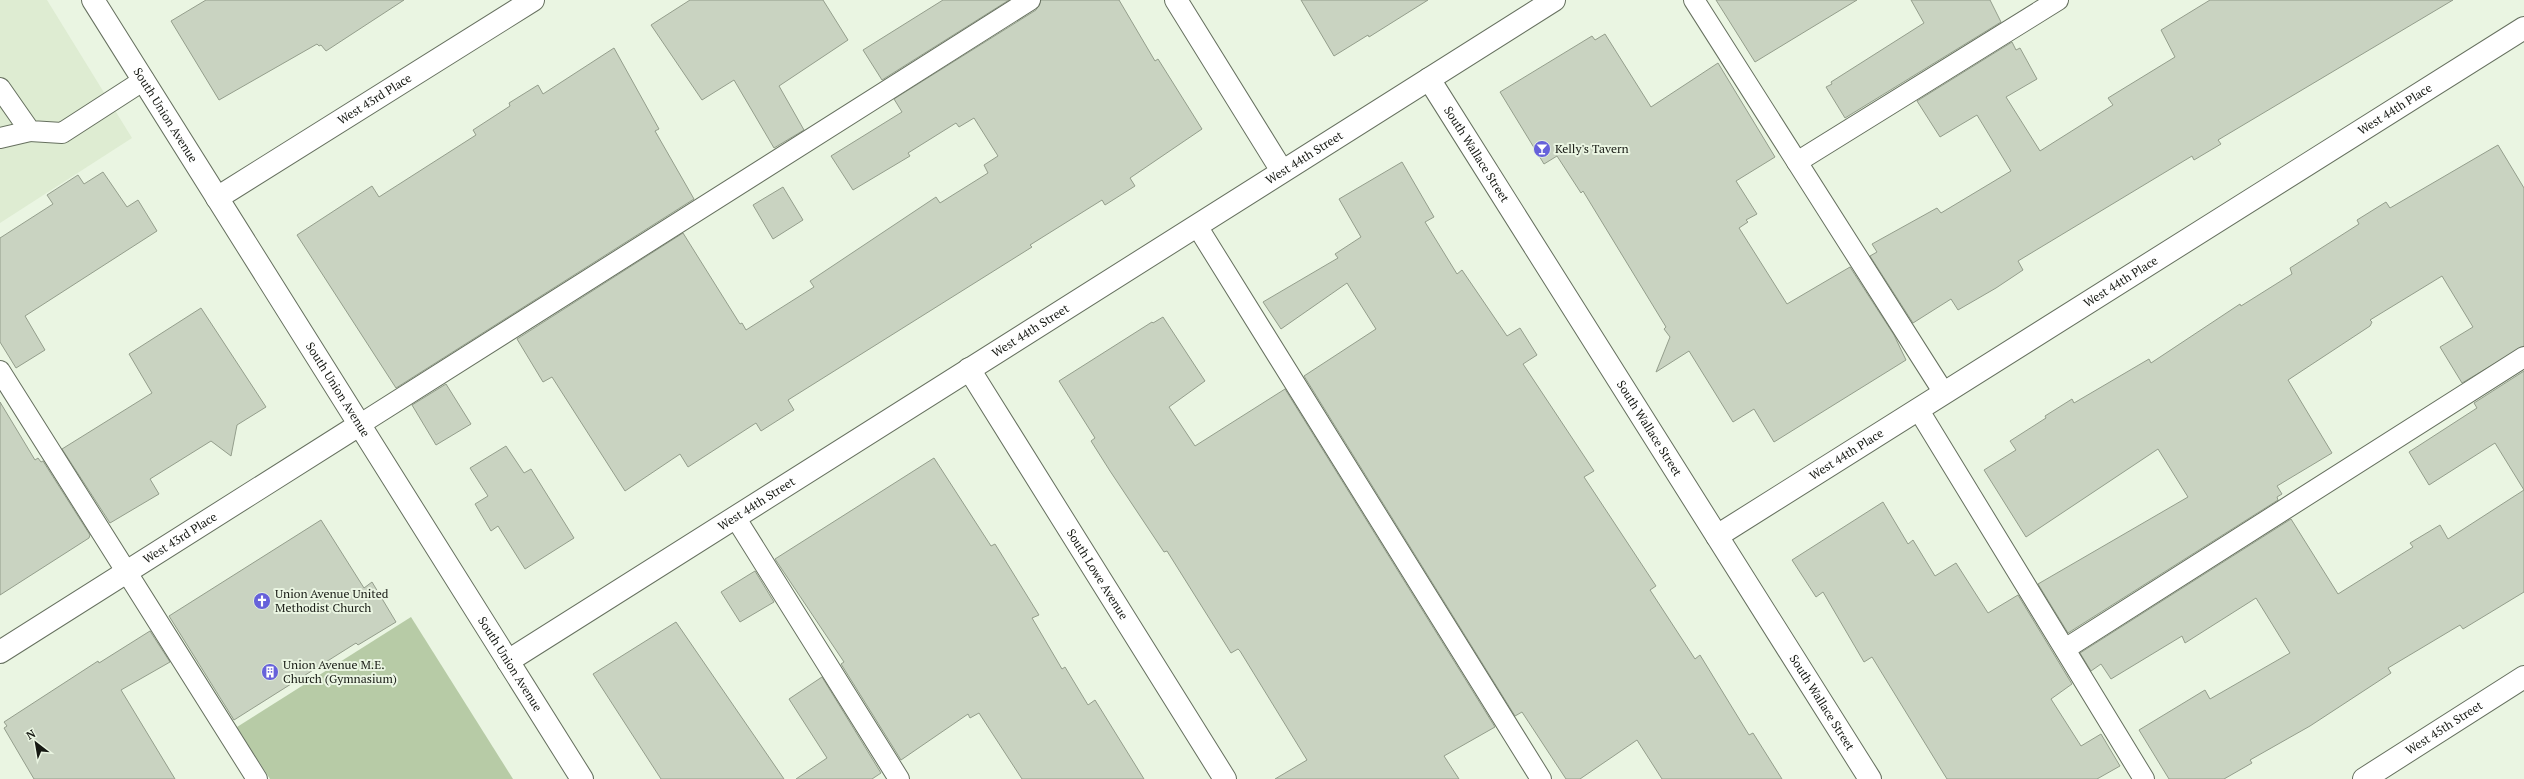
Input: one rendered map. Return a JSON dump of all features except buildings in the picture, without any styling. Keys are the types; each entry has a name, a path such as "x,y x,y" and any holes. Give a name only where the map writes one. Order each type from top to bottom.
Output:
{"street":[{"name":"South Union Avenue","path":"93,0 582,779"},
{"name":"West 43rd Place","path":"217,198 533,0"},
{"path":"1176,0 1282,171"},
{"name":"West 44th Street","path":"508,661 1554,0"},
{"name":"West 44th Place","path":"1717,536 2524,28"},
{"name":"South Wallace Street","path":"1429,78 1870,779"},
{"name":"South Lowe Avenue","path":"969,369 1225,779"},
{"name":"West 43rd Place","path":"0,652 359,425"},
{"name":"West 45th Street","path":"2364,779 2524,677"}],"lane":[{"path":"359,425 1030,0"},
{"path":"1694,0 1944,393"},
{"path":"1797,162 2058,0"},
{"path":"0,138 30,131 62,133 144,80"},
{"path":"0,88 30,131"},
{"path":"1197,226 1541,779"},
{"path":"2065,649 2524,357"},
{"path":"0,371 257,779"},
{"path":"1918,409 2144,779"},
{"path":"735,517 899,779"}],"shaded area":[{"path":"0,0 47,0 132,138 0,223"},
{"path":"411,617 513,779 270,779 237,727"}],"place":[{"name":"Kelly's Tavern","path":"1542,149"},
{"name":"Union Avenue United Methodist Church","path":"262,601"},
{"name":"Union Avenue M.E. Church (Gymnasium)","path":"270,672"}]}
